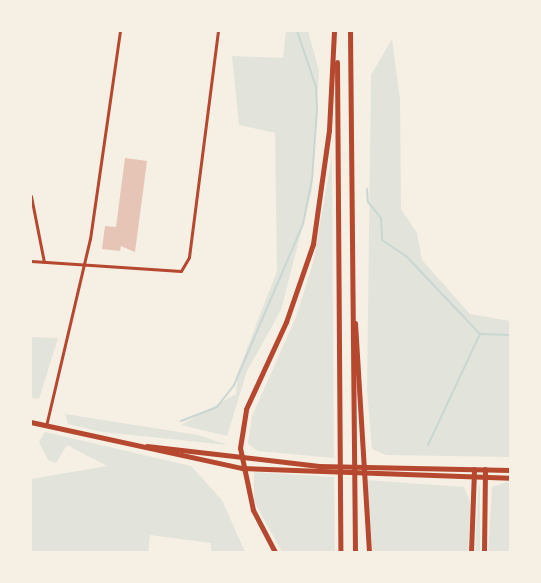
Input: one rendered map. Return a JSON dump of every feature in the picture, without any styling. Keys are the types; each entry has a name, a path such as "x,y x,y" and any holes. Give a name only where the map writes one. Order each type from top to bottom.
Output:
{"highway":[{"path":"275,552 259,526 242,468 241,458 246,409 286,322 313,244 329,130 335,31"},
{"path":"335,31 340,552"},
{"path":"350,31 355,552"},
{"path":"351,208 360,460 369,552"},
{"path":"471,552 474,468"},
{"path":"484,552 485,469"}],"main road":[{"path":"31,422 242,468 318,473 510,478"},
{"path":"122,442 318,466 510,470"}],"street":[{"path":"46,426 98,200 120,31"},
{"path":"31,261 181,271 189,257 218,31"},
{"path":"510,175 510,214"},
{"path":"31,196 44,262"}],"shaded area":[{"path":"286,31 308,31 319,71 312,190 281,310 247,371 227,436 181,425 236,394 238,372 277,271 275,133 239,125 232,56 283,58"},
{"path":"392,39 400,99 401,209 417,233 422,260 470,314 510,321 510,457 386,455 372,449 367,390 371,75"},
{"path":"332,156 334,458 258,451 248,444 252,416 296,317 313,263"},
{"path":"31,337 58,338 39,399 31,398"},
{"path":"65,414 198,435 228,445 102,432 68,424"},
{"path":"45,432 191,466 222,500 245,552 211,552 211,543 150,535 148,552 31,552 31,479 107,466 67,445 56,463 48,460 39,442"},
{"path":"254,472 334,477 335,552 282,552 254,501"},
{"path":"365,480 464,487 471,505 468,552 373,552"},
{"path":"510,481 510,552 488,552 492,487"},
{"path":"480,484 480,552 475,552 478,491"}],"building":[{"path":"125,158 147,161 135,252 121,246 120,251 102,249 105,226 116,227"}],"waterway":[{"path":"181,421 217,407 234,385 303,224 312,179 317,109 316,87 297,31"},
{"path":"367,189 368,202 381,218 382,240 406,256 480,334 510,335"},
{"path":"428,445 480,334"}]}
